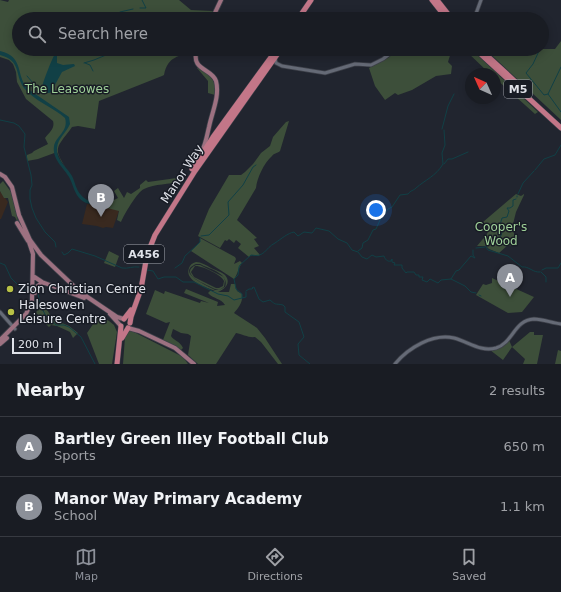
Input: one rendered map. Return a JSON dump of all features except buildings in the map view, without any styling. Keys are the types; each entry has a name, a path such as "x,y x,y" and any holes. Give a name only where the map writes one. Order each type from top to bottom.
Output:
{"highway":[{"path":"303,12 311,0"},
{"path":"307,12 315,0"},
{"path":"432,0 441,12"},
{"path":"437,0 446,12"},
{"name":"Manor Way","path":"124,319 130,312 136,298 145,251 152,235 198,160 272,56"},
{"name":"Manor Way","path":"120,364 122,337 129,326 141,289 147,253 155,235 195,171 278,56"},
{"name":"M5","path":"483,56 561,128"},
{"name":"M5","path":"488,56 561,124"},
{"path":"120,326 124,329 129,326 128,320 124,319"},
{"name":"A456","path":"117,364 120,326 124,319"}],"main road":[{"path":"215,12 221,0"},
{"path":"196,56 198,64 201,68 211,74 216,82 216,98 211,127 198,160"},
{"path":"211,127 217,129 221,127"},
{"path":"211,127 217,132 218,138"},
{"path":"0,175 5,177 12,187 19,215 30,240 41,255 69,283 86,297 124,319"},
{"path":"0,175 11,189 18,216 33,253 34,260 33,296 30,307 15,328 0,340"},
{"path":"17,223 28,241"},
{"path":"34,260 37,255 41,255"},
{"path":"33,276 45,283 82,297 110,314 120,326"},
{"path":"0,344 30,313 36,288 40,284 45,283"},
{"path":"66,291 70,288 69,283"},
{"path":"129,326 175,348 194,364"}],"street":[{"path":"477,12 481,0"},
{"path":"276,60 282,66 325,73 355,64 371,65 387,56"},
{"path":"0,312 15,328"},
{"path":"395,364 413,347 440,338 455,339 476,347 488,349 504,343 509,339 518,326 527,320 539,319 561,324"}],"shaded area":[{"path":"0,51 8,54 16,62 24,84 28,89 69,117 70,124 60,138 58,144 58,156 72,176 79,193 89,201 95,202 95,205 87,203 78,197 69,177 56,159 54,146 55,142 64,130 66,123 65,118 38,100 24,88 15,64 0,55"},
{"path":"54,56 57,56 57,63 63,65 74,64 75,66 62,72 49,93 44,92 42,89"},
{"path":"0,191 8,202 1,219 0,219"},
{"path":"122,202 113,228 103,228 82,224 87,204 103,206"}],"green space":[{"name":"The Leasowes","path":"0,0 8,2 9,0 179,0 191,10 213,11 12,12 12,56 179,56 171,60 164,75 99,101 95,129 78,126 72,127 58,147 59,156 67,169 61,161 57,152 38,159 27,161 27,155 48,144 45,138 52,130 53,121 26,99 17,82 13,64 9,60 0,57"},
{"path":"561,41 561,120 492,56 549,56 549,49 555,49"},
{"path":"390,56 450,56 448,62 452,66 451,74 436,76 412,90 398,95 395,93 385,100 375,86 369,68"},
{"path":"471,56 478,56 491,68 484,68"},
{"path":"198,67 212,78 215,85 215,95 208,93 208,81 197,68"},
{"path":"501,77 538,112 535,114 501,83"},
{"path":"289,121 280,151 269,159 261,171 256,188 237,220 257,238 254,239 259,246 254,248 260,255 252,255 249,257 238,248 241,244 236,240 234,243 229,239 227,241 225,240 220,248 198,236 209,209 229,175 241,175 245,172 261,153 270,146 273,137 286,122"},
{"path":"184,177 181,182 153,186 141,191 131,204 121,222 117,220 119,211 95,205 95,202 110,202 118,198 114,191 118,188 124,198 127,192 131,194 140,188 140,185 146,180 148,182"},
{"path":"3,181 11,192 19,225 15,217 12,216 8,198 4,198 0,191 0,184"},
{"name":"Cooper's Wood","path":"516,194 521,196 524,195 516,212 512,228 514,230 514,239 512,246 508,245 499,253 489,249 486,246 477,246 487,234 490,227 483,222"},
{"path":"200,238 235,257 236,259 234,264 240,261 242,263 234,279 191,251 200,242"},
{"path":"109,251 119,256 115,267 104,263"},
{"path":"195,262 204,264 225,275 228,281 226,286 223,290 218,292 229,292 231,284 235,284 237,291 242,294 242,300 238,309 234,313 257,328 282,364 278,364 261,342 255,337 236,333 216,364 198,364 188,355 191,336 188,334 181,333 173,329 171,336 182,346 183,348 181,350 163,340 170,322 166,323 146,314 155,290 164,294 165,291 200,303 201,301 209,303 184,293 186,289 218,302 217,306 225,305 208,293 210,291 215,291 197,283 190,277 188,273 189,268 191,264","holes":["196,264 200,264 222,275 226,282 225,287 215,290 195,279 189,271 190,268"]},
{"path":"196,265 200,265 224,277 225,281 224,287 219,290 201,282 196,279 192,275 190,272 191,268","holes":["195,266 219,276 224,281 223,286 216,288 194,277 191,272"]},
{"path":"492,278 534,297 522,312 508,313 476,295 483,284 486,285 492,283"},
{"path":"41,301 53,319 69,326 78,333 73,338 70,332 57,326 51,325 49,327 36,313"},
{"path":"98,317 109,321 114,325 117,332 112,364 99,364 87,333"},
{"path":"130,330 183,357 188,364 123,364 125,337"},
{"path":"530,332 534,332 534,335 543,335 537,364 523,364 525,359 512,347"},
{"path":"509,340 512,347 503,360 490,350"},
{"path":"558,350 561,351 561,364 555,364"}],"waterway":[{"path":"140,8 146,8 142,0"},
{"path":"120,12 133,9"},
{"path":"84,63 104,56"},
{"path":"537,56 526,73 544,95 548,94"},
{"path":"85,63 90,65 93,71"},
{"path":"561,67 548,94 561,112"},
{"path":"27,76 39,88"},
{"path":"442,129 448,106 454,94"},
{"path":"0,120 14,123 19,126 25,134 24,147 31,175 32,185 30,190 30,199 32,208 36,218 45,232 55,242 56,247"},
{"path":"358,251 362,248 363,243 368,240 373,230 376,229 380,220 388,209 392,207 400,195 408,194 415,189 434,175 443,164 442,153 445,145 444,130"},
{"path":"535,170 544,159 555,155 561,145"},
{"path":"444,164 448,159 452,159 468,152"},
{"path":"201,236 209,235 229,215 228,202 243,185 253,167 256,165"},
{"path":"518,194 523,183 534,171"},
{"path":"476,248 485,247 500,237 503,228 500,225 502,218 507,217 509,211 507,208 513,206 513,200 516,199"},
{"path":"242,298 242,294 236,289 234,279 238,275 240,265 251,255 256,256 262,254 272,245 294,232 298,236 304,232 312,233 316,228 329,231 338,239 347,243 352,250 358,252 362,257 367,259 372,255 376,257 384,256 388,261 391,261 392,259 392,262 395,263 394,265 402,265 402,268 406,273 414,272 416,275 419,275 419,277 423,277 422,280 427,282 430,279 438,283 441,280 451,279 456,271 459,270 471,256 475,258 473,255 473,250"},
{"path":"175,268 182,263 185,256 200,242 200,238"},
{"path":"486,247 488,250 508,256 522,267 535,272 540,272"},
{"path":"62,252 64,255 72,249 95,256 122,268 139,267"},
{"path":"0,263 5,265 11,278 24,291 30,288"},
{"path":"542,270 546,268 558,268 561,263"},
{"path":"147,270 153,271 158,279 164,277 176,277 183,282 194,282 234,300 246,297 246,292"},
{"path":"541,272 546,277 546,282"},
{"path":"451,279 465,286 471,292 476,293"},
{"path":"246,291 254,287 259,299 263,302 270,300 275,304 283,305 285,307 285,312 299,322 304,337 298,344 299,355 310,364"},
{"path":"38,293 40,305 46,316 56,325 64,325 69,327 81,337 95,364"}],"place":[{"name":"Manor Way Primary Academy","path":"101,217"},
{"name":"Zion Christian Centre","path":"10,289"},
{"name":"Bartley Green Illey Football Club","path":"510,297"},
{"name":"Halesowen Leisure Centre","path":"11,312"}]}
